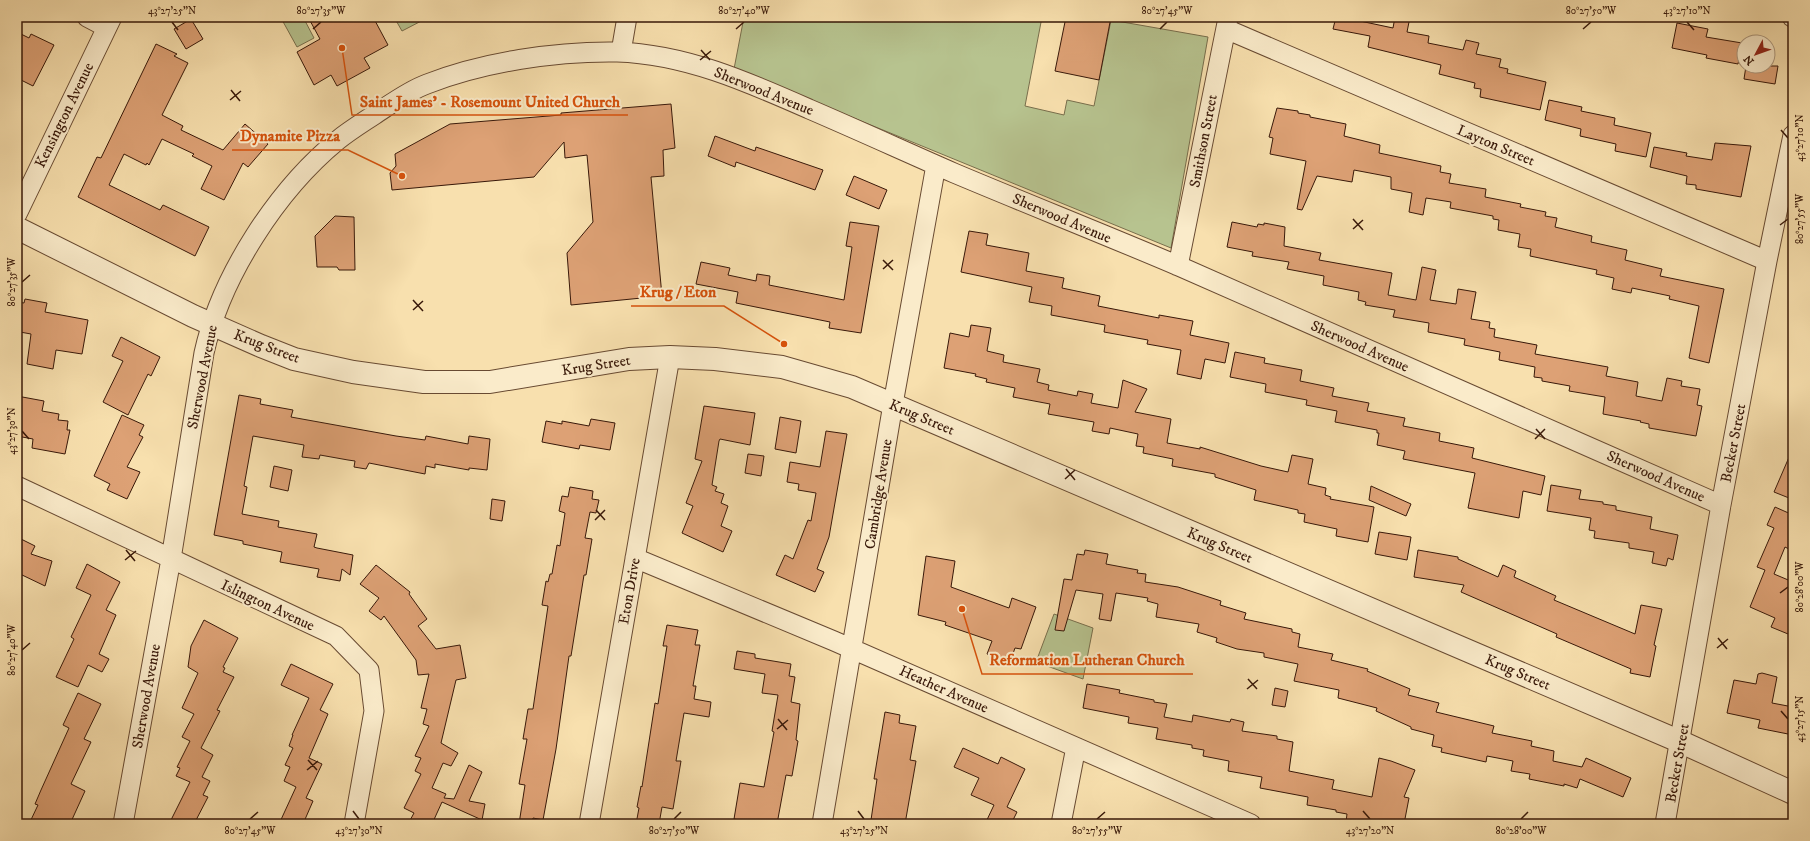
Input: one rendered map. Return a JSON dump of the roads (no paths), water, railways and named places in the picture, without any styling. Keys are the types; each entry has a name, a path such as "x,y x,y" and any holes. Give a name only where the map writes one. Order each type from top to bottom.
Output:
{"street":[{"path":"87,17 109,22"},
{"path":"621,52 627,17"},
{"name":"Kensington Avenue","path":"17,214 109,22"},
{"name":"Layton Street","path":"1227,23 1767,261"},
{"name":"Smithson Street","path":"1178,266 1227,23"},
{"name":"Sherwood Avenue","path":"123,824 171,559 204,353 211,324 222,296 248,247 276,206 308,168 339,139 403,96 426,84 488,65 567,54 621,52 688,61 763,88 936,165 1178,266 1721,505"},
{"name":"Becker Street","path":"1666,824 1721,505 1767,261 1793,135"},
{"name":"Cambridge Avenue","path":"822,824 893,404 936,165"},
{"name":"Krug Street","path":"17,228 211,324 294,359 353,372 424,382 490,382 629,359 670,357 716,359 782,367 852,387 1681,742 1793,793"},
{"name":"Eton Drive","path":"589,824 670,357"},
{"name":"Islington Avenue","path":"17,486 336,636 369,670 374,711 354,824"},
{"name":"Heather Avenue","path":"635,558 852,649 1251,824"},
{"path":"1061,824 1076,747"}],"place":[{"name":"Saint James' - Rosemount United Church","path":"342,48"},
{"name":"Dynamite Pizza","path":"402,176"},
{"name":"Krug / Eton","path":"784,344"},
{"name":"Reformation Lutheran Church","path":"962,609"}]}
